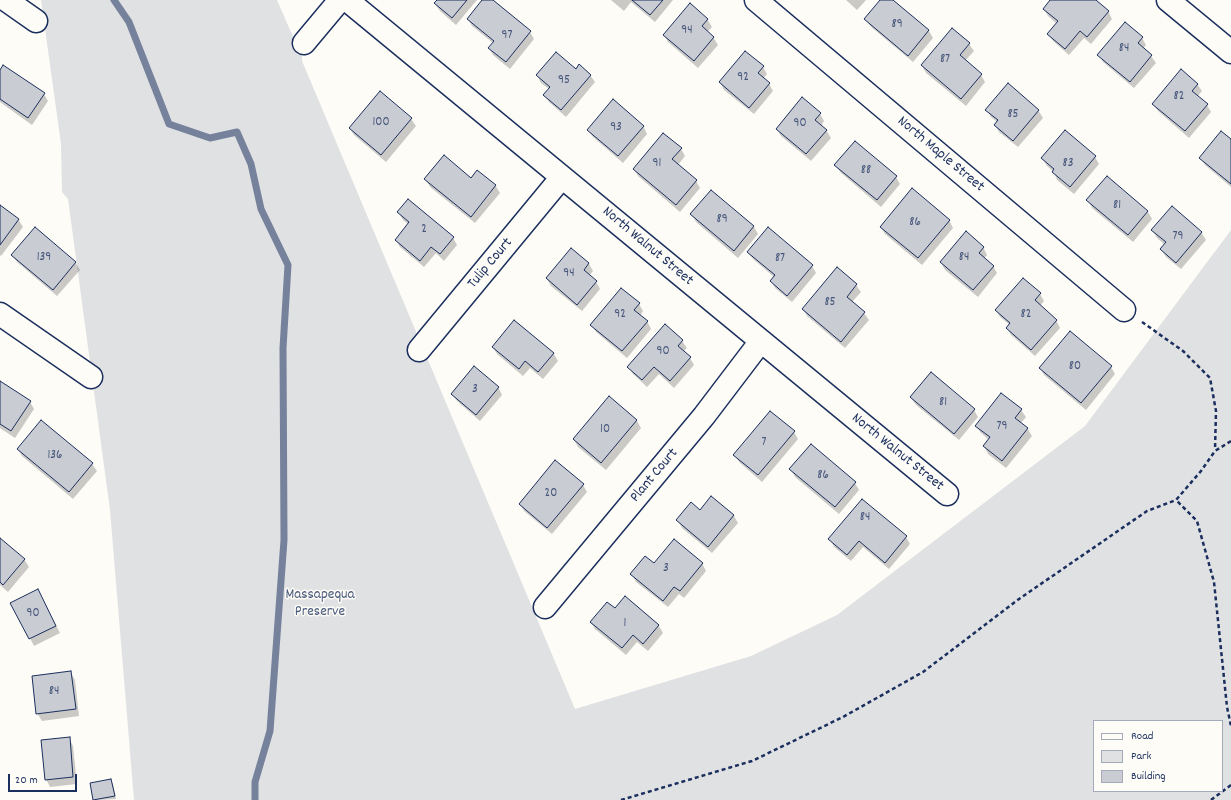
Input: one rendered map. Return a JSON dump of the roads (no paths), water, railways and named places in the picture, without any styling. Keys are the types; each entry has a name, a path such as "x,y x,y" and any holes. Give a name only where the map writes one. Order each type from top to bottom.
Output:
{"street":[{"path":"6,0 36,20"},
{"path":"304,43 340,0"},
{"name":"North Walnut Street","path":"347,0 947,494"},
{"name":"North Maple Street","path":"756,0 1124,310"},
{"path":"1168,0 1231,52"},
{"name":"Tulip Court","path":"419,350 562,177"},
{"path":"0,314 91,377"},
{"name":"Plant Court","path":"545,608 704,416 761,341"}],"waterway":[{"path":"114,0 129,22 169,124 210,138 237,132 251,164 261,209 288,265 283,348 284,540 270,731 255,782 255,800"}],"park label":[{"name":"Massapequa Preserve","path":"320,604"}]}
